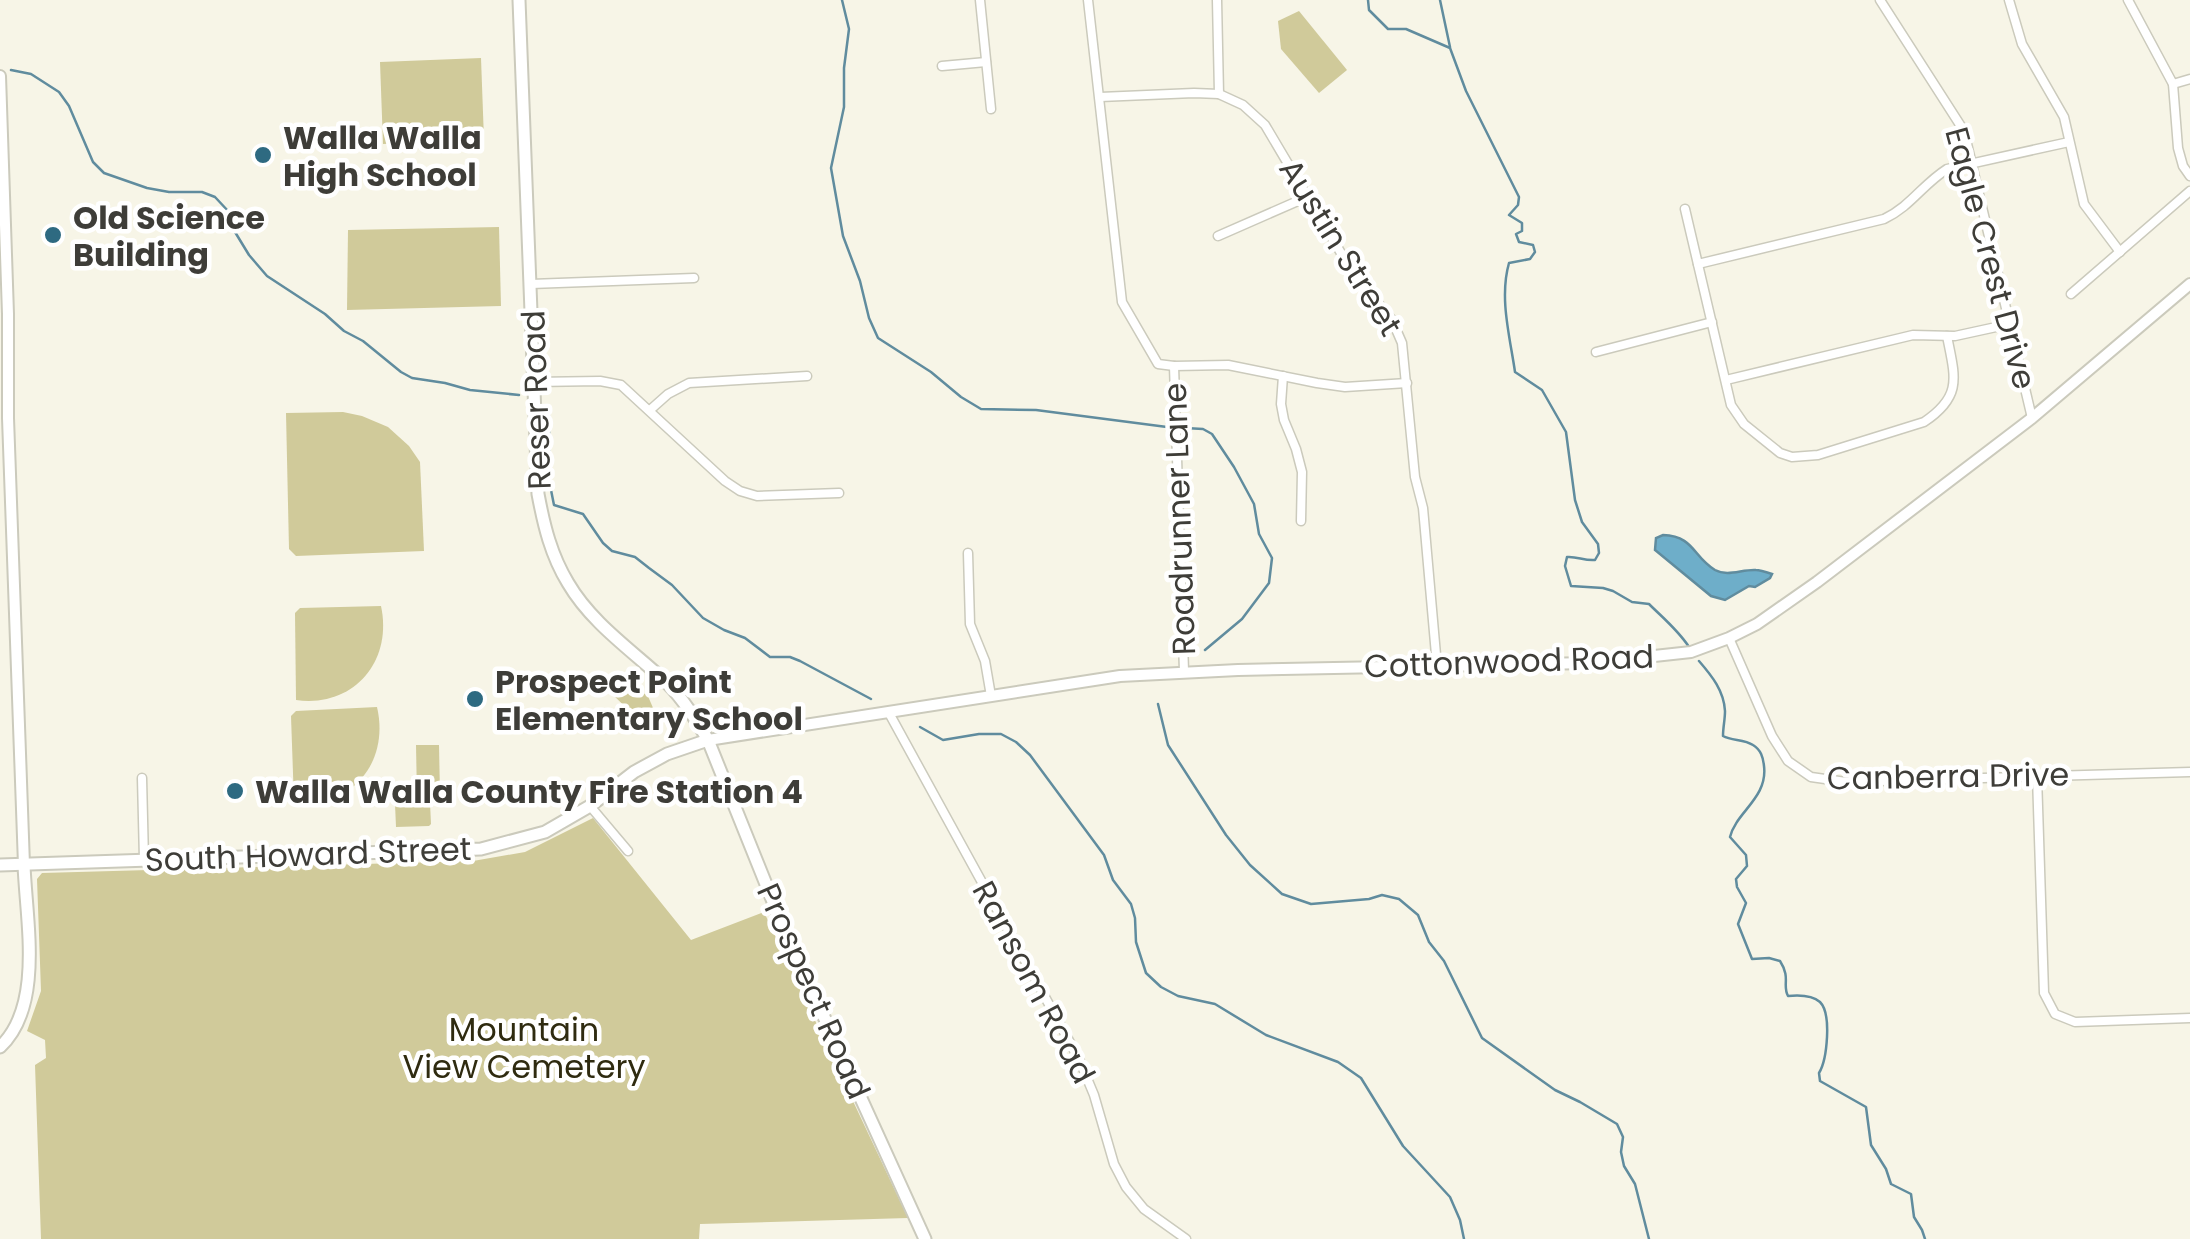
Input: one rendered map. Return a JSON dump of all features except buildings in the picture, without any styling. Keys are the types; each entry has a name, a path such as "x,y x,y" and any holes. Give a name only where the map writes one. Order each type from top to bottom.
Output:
{"main road":[{"name":"Reser Road","path":"519,0 538,494 551,552 583,605 670,686 692,712 708,740"},
{"name":"South Howard Street","path":"0,865 481,849 545,832 590,806 634,772 668,754 708,740"},
{"name":"Prospect Road","path":"708,740 784,929 925,1239"},
{"path":"0,1048 16,1029 26,1005 29,974 24,864"}],"street":[{"path":"980,0 991,109"},
{"path":"1088,0 1122,302 1158,364 1228,365 1345,386 1408,382"},
{"path":"1100,97 1219,94 1217,0"},
{"name":"Eagle Crest Drive","path":"1880,0 1964,131 2032,418"},
{"path":"2008,0 2022,44 2064,118 2084,204 2120,252"},
{"path":"2128,0 2172,84 2178,148 2190,176"},
{"path":"942,66 986,62"},
{"path":"0,76 4,324 24,864"},
{"path":"2172,84 2190,79"},
{"name":"Austin Street","path":"1219,94 1243,105 1265,126 1351,270 1392,320 1402,343 1415,478 1423,508 1437,666"},
{"path":"1698,264 1884,219 1900,212 1946,169 2069,142"},
{"path":"2071,294 2190,191"},
{"path":"1218,236 1307,197"},
{"path":"1684,209 1732,405 1744,424 1780,453 1792,457 1818,456 1924,422 1936,414 1952,396 1955,386 1946,336"},
{"path":"531,284 694,278"},
{"name":"Cottonwood Road","path":"708,740 1120,676 1590,664 1692,652 1757,624 1817,582 2032,418 2190,284"},
{"path":"1596,352 1712,322"},
{"path":"1726,380 1913,335 1946,336 2010,324"},
{"name":"Roadrunner Lane","path":"1174,366 1184,672"},
{"path":"650,410 689,383 807,376"},
{"path":"1283,376 1284,420 1302,472 1301,521"},
{"path":"534,382 600,381 622,386 740,491 757,496 838,493"},
{"path":"968,553 970,624 985,661 992,696"},
{"name":"Canberra Drive","path":"1729,638 1772,736 1788,761 1811,777 1846,782 2190,772"},
{"name":"Ransom Road","path":"889,713 1079,1060 1094,1095 1114,1164 1126,1187 1144,1209 1186,1239"},
{"path":"2036,776 2044,993 2055,1014 2075,1022 2190,1018"},
{"path":"142,778 144,860"},
{"path":"590,806 628,852"}],"green space":[{"path":"1299,11 1347,70 1319,93 1281,49 1278,21"},
{"path":"481,58 484,140 383,144 380,62"},
{"path":"499,227 501,306 347,310 348,230"},
{"path":"343,412 388,427 420,462 424,551 296,556 289,549 286,413"},
{"path":"381,606 381,645 364,677 335,697 296,700 295,613 300,608"},
{"path":"622,683 633,693 647,694 657,717 648,725 611,693"},
{"path":"377,707 378,746 362,778 333,798 294,802 291,716 296,711"},
{"path":"416,745 439,745 440,795 417,797"},
{"path":"430,803 429,826 396,827 395,804"},
{"name":"Mountain View Cemetery","path":"593,818 691,940 764,912 908,1218 700,1224 699,1239 41,1239 35,1065 46,1058 45,1040 27,1031 41,991 37,879 42,873 473,861 525,852"}],"water":[{"path":"1663,535 1681,539 1720,572 1756,570 1772,574 1755,587 1749,586 1725,600 1711,596 1655,550 1656,538"}],"waterway":[{"path":"842,0 849,29 844,107 831,168 843,236 878,338 981,409 1036,410 1167,427"},
{"path":"1368,0 1369,10 1388,29 1406,29 1450,48 1466,91 1519,197 1518,205 1509,215 1522,223 1522,231 1516,234 1519,242 1533,245 1535,252 1530,259 1509,263 1506,276 1506,318 1515,372 1542,390 1566,432 1575,500 1582,522 1598,544 1595,560 1567,557 1565,566 1571,586 1603,588 1632,602 1649,604 1689,647"},
{"path":"1440,0 1450,47"},
{"path":"11,70 31,74 59,92 93,162 104,173 147,188 202,192 215,197 229,212 249,255 267,276 363,341 401,372 412,378 470,390 519,395"},
{"path":"543,410 549,416 549,480 554,505 583,514 612,551 635,557 672,585 703,618 745,638 770,657 800,661 871,699"},
{"path":"1185,428 1212,434 1254,504 1259,534 1272,558 1269,583 1242,619 1205,650"},
{"path":"1699,661 1722,697 1723,736 1753,745 1764,763 1757,796 1730,837 1746,855 1747,866 1736,879 1746,903 1738,924 1752,959 1780,961 1788,996 1813,998 1824,1008 1827,1037 1820,1081 1866,1107 1871,1145 1891,1184 1911,1194 1914,1217 1925,1239"},
{"path":"1158,704 1168,745 1250,865 1282,894 1311,904 1382,895 1399,899 1418,915 1482,1038 1555,1090 1617,1124 1623,1137 1624,1166 1635,1184 1649,1239"},
{"path":"920,727 943,740 1001,734 1030,755 1104,855 1113,880 1131,904 1136,942 1146,973 1178,996 1215,1004 1266,1035 1338,1062 1361,1078 1403,1146 1450,1197 1464,1239"}],"place":[{"name":"Walla Walla High School","path":"263,155"},
{"name":"Old Science Building","path":"53,235"},
{"name":"Prospect Point Elementary School","path":"475,699"},
{"name":"Walla Walla County Fire Station 4","path":"235,791"}]}
